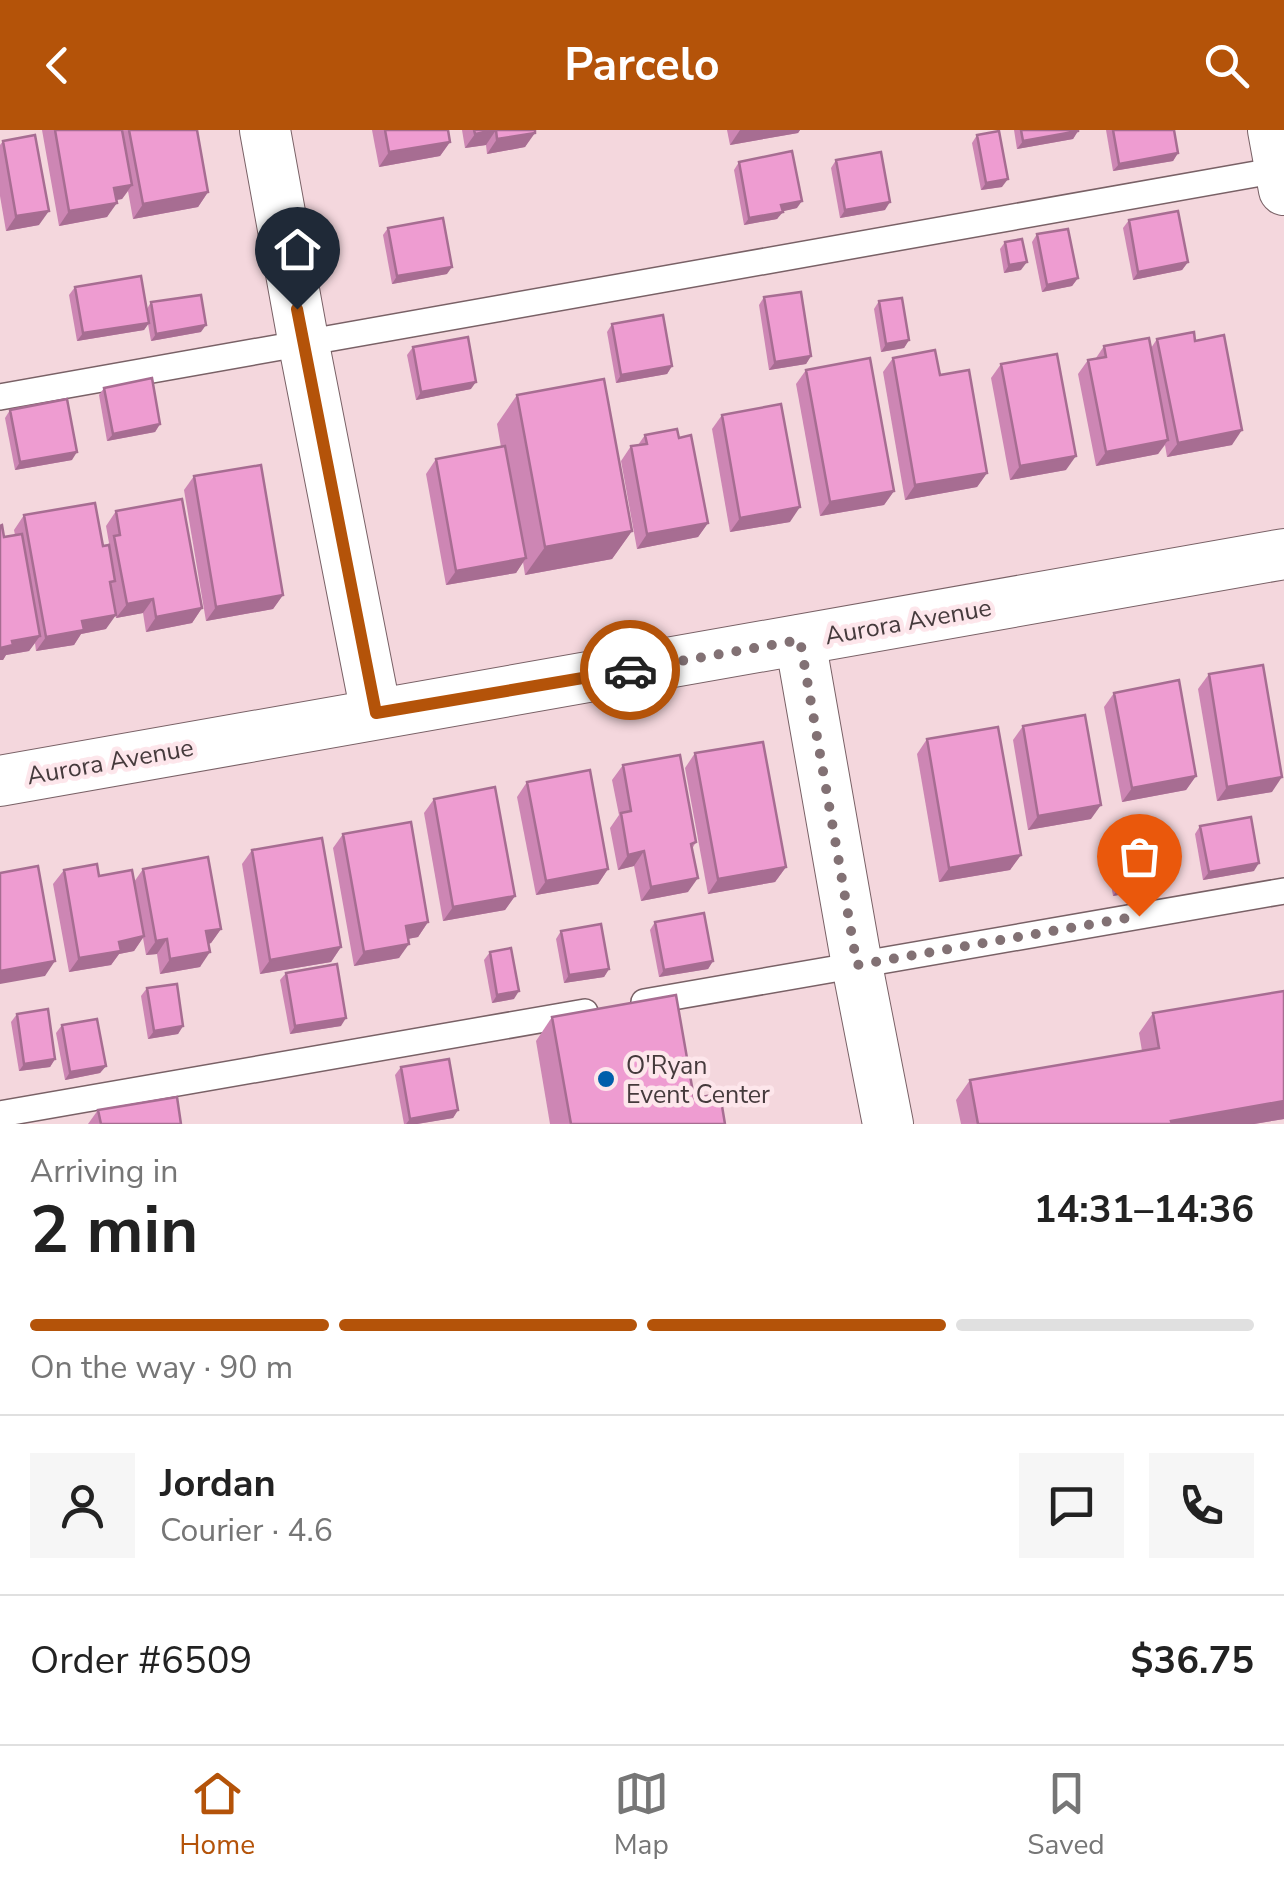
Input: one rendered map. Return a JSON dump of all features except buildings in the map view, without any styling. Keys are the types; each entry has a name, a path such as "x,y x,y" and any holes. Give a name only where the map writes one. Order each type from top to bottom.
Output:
{"street":[{"path":"265,130 376,713"},
{"name":"Aurora Avenue","path":"0,781 1284,554"},
{"path":"800,640 888,1124"}],"lane":[{"path":"0,397 1280,165"},
{"path":"0,1114 1284,891"}],"way so far":[{"path":"630,670 800,640 857,965 1139,916"}],"place":[{"name":"O'Ryan Event Center","path":"606,1079"}],"route":[{"path":"297,309 376,713 630,670"}]}
